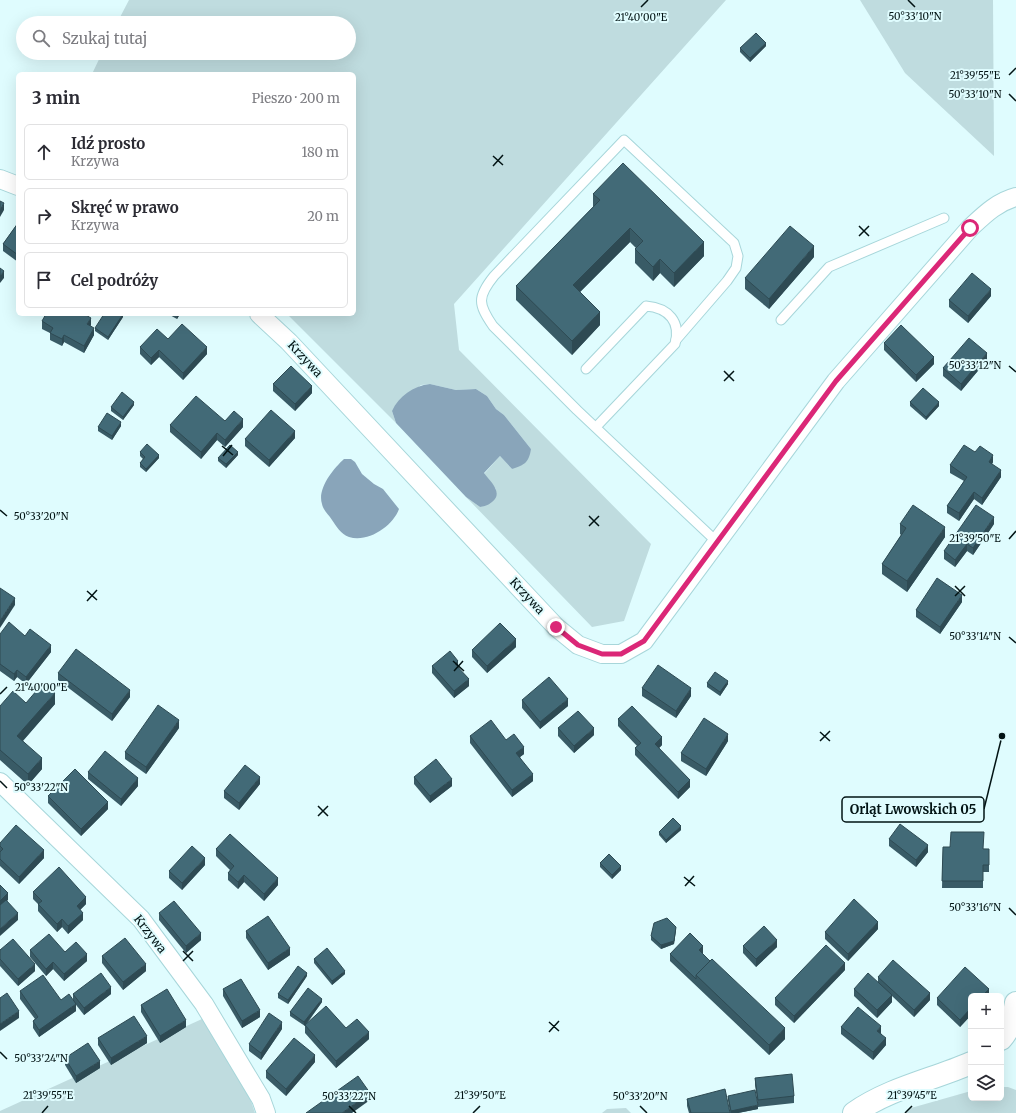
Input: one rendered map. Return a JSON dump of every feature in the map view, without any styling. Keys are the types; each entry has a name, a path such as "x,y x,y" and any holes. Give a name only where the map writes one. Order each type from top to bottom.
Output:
{"street":[{"path":"0,179 16,185"},
{"name":"Krzywa","path":"261,316 289,342 556,627 578,645 602,654 621,654 644,641 836,381 970,228 1001,202 1016,197"},
{"name":"Krzywa","path":"0,782 141,919 204,1004 261,1099 266,1113"},
{"path":"1007,1039 1016,1004"},
{"path":"854,1113 887,1094 968,1064"}],"lane":[{"path":"676,340 727,281 736,268 738,256 734,243 624,140 494,276 484,288 481,301 485,313 493,326 596,427 717,542"},
{"path":"781,320 829,267 944,218"},
{"path":"586,369 646,306 656,307 668,313 676,324 678,334 675,344 596,427"}],"shaded area":[{"path":"129,0 726,0 454,304 459,350 651,544 624,621 592,627 466,497 480,507 496,489 484,474 500,456 512,469 531,449 504,415 496,409 487,396 476,389 456,390 430,384 421,385 392,411 396,423 289,316 356,316 356,72 93,72 99,60 356,60 356,16 121,16"},
{"path":"860,0 993,0 994,156 905,73"},
{"path":"430,384 456,390 476,389 487,396 496,409 504,415 531,449 528,460 520,466 512,469 500,456 484,473 495,487 497,495 492,502 487,505 480,507 466,497 396,423 392,411 398,401 412,389"},
{"path":"344,459 351,459 355,462 362,474 383,489 399,509 386,527 379,532 364,538 346,536 337,527 323,506 321,498 324,486 335,468"},
{"path":"202,1019 247,1089 255,1113 0,1113 0,1111"},
{"path":"1004,1087 1016,1090 1016,1113 906,1113 911,1108 968,1092 968,1101 1004,1101"},
{"path":"626,1108 631,1113 602,1113 607,1109"}],"building":[{"path":"756,33 766,43 750,58 740,48"},
{"path":"623,163 704,242 674,273 660,259 653,267 635,249 643,241 630,228 573,285 600,312 572,341 516,286 600,200 593,194"},
{"path":"0,201 4,203 0,210"},
{"path":"16,226 16,254 3,244"},
{"path":"790,226 814,246 769,299 745,278"},
{"path":"0,268 4,271 0,276"},
{"path":"972,273 991,289 968,316 949,300"},
{"path":"45,316 88,316 91,318 87,324 94,328 84,346 64,335 62,339 50,333 53,328 42,321"},
{"path":"103,316 122,316 108,337 95,328"},
{"path":"182,324 207,347 183,373 159,350 151,358 140,347 157,329 168,339"},
{"path":"901,325 934,357 916,375 884,343"},
{"path":"969,338 987,353 961,384 943,368"},
{"path":"291,366 312,386 295,404 273,384"},
{"path":"923,388 939,402 926,417 910,402"},
{"path":"122,392 134,402 123,417 111,407"},
{"path":"196,396 225,421 234,411 243,419 225,440 217,433 201,452 170,425"},
{"path":"271,410 295,431 269,460 245,439"},
{"path":"107,413 121,422 112,436 98,427"},
{"path":"147,444 159,455 146,469 140,463 145,457 140,452"},
{"path":"230,445 238,452 226,464 218,458"},
{"path":"964,445 975,452 980,446 993,455 989,462 1001,470 982,498 974,492 959,513 947,506 967,477 950,465"},
{"path":"913,505 945,527 907,581 882,564 906,528 900,524"},
{"path":"976,505 994,517 973,548 967,544 955,560 944,551"},
{"path":"937,578 962,595 940,627 916,610"},
{"path":"0,588 15,598 0,621"},
{"path":"9,622 25,636 30,629 51,645 26,677 17,670 14,674 0,664 0,634"},
{"path":"500,623 516,639 487,666 472,650"},
{"path":"76,649 130,690 112,714 58,673"},
{"path":"450,651 458,661 455,664 469,679 454,691 432,666"},
{"path":"658,665 691,688 676,711 642,688"},
{"path":"715,672 728,681 720,692 707,683"},
{"path":"549,677 568,699 540,722 522,700"},
{"path":"43,683 55,693 17,736 42,758 28,774 0,750 0,706 13,691 26,703"},
{"path":"158,705 179,720 146,767 125,752"},
{"path":"632,706 662,737 655,744 690,780 678,792 635,748 641,743 618,719"},
{"path":"578,711 594,728 574,746 558,728"},
{"path":"704,718 728,734 706,769 681,753"},
{"path":"491,720 506,740 514,734 524,747 516,753 533,774 512,790 470,736"},
{"path":"105,751 138,778 121,799 88,772"},
{"path":"436,759 452,779 430,796 414,777"},
{"path":"245,765 260,777 239,803 224,791"},
{"path":"75,769 108,802 81,829 48,796"},
{"path":"673,818 681,826 666,840 659,832"},
{"path":"900,824 928,845 916,860 889,839"},
{"path":"16,825 44,850 19,877 0,859 0,852 3,849 0,846 0,843"},
{"path":"951,832 984,832 983,849 989,849 989,865 983,865 983,881 942,881 943,847 950,847"},
{"path":"230,834 278,878 264,894 244,875 238,882 228,873 234,866 216,849"},
{"path":"192,846 205,858 182,883 169,871"},
{"path":"609,854 621,866 612,875 600,863"},
{"path":"59,867 86,897 77,906 83,913 68,926 62,919 57,924 38,904 42,901 33,892"},
{"path":"0,885 8,893 0,901"},
{"path":"854,899 878,922 848,954 825,932"},
{"path":"6,900 18,913 0,929 0,905"},
{"path":"174,901 201,933 186,946 159,913"},
{"path":"268,916 290,948 268,963 246,931"},
{"path":"667,918 676,927 674,941 661,945 651,936 654,923"},
{"path":"764,926 777,940 756,959 743,946"},
{"path":"690,933 703,946 699,950 710,961 696,975 696,979 670,954"},
{"path":"49,934 65,952 76,942 87,954 64,974 53,962 46,969 30,950"},
{"path":"125,938 146,964 123,982 102,956"},
{"path":"13,939 35,964 18,979 0,959 0,950"},
{"path":"826,945 845,963 794,1016 775,998"},
{"path":"327,948 345,971 332,981 314,959"},
{"path":"712,959 785,1028 769,1045 696,975"},
{"path":"893,960 930,993 914,1010 878,977"},
{"path":"298,966 307,973 288,1000 278,994"},
{"path":"965,967 989,989 985,993 968,993 968,1011 960,1020 937,998"},
{"path":"101,973 111,987 84,1008 73,994"},
{"path":"868,973 892,995 877,1010 854,989"},
{"path":"43,975 61,1000 69,994 76,1004 39,1030 33,1021 38,1017 20,991"},
{"path":"241,979 260,1010 242,1021 223,989"},
{"path":"308,988 322,999 304,1022 290,1012"},
{"path":"167,989 186,1020 160,1036 141,1005"},
{"path":"7,993 19,1011 0,1024 0,998"},
{"path":"326,1006 346,1028 357,1019 369,1032 336,1061 305,1025"},
{"path":"858,1007 881,1026 877,1031 886,1038 873,1052 841,1027"},
{"path":"269,1013 282,1022 261,1053 249,1044"},
{"path":"134,1016 147,1036 111,1058 98,1038"},
{"path":"294,1038 315,1055 286,1089 266,1071"},
{"path":"88,1043 100,1061 76,1076 65,1058"},
{"path":"792,1074 794,1096 758,1100 755,1078"},
{"path":"358,1076 370,1093 342,1113 306,1113"},
{"path":"725,1089 730,1113 691,1113 687,1099"},
{"path":"755,1090 758,1105 731,1111 728,1096"}],"place":[{"name":"Orląt Lwowskich 05","path":"1002,736"}],"route":[{"path":"556,627 578,645 602,654 621,654 644,641 836,381 970,228"}]}
